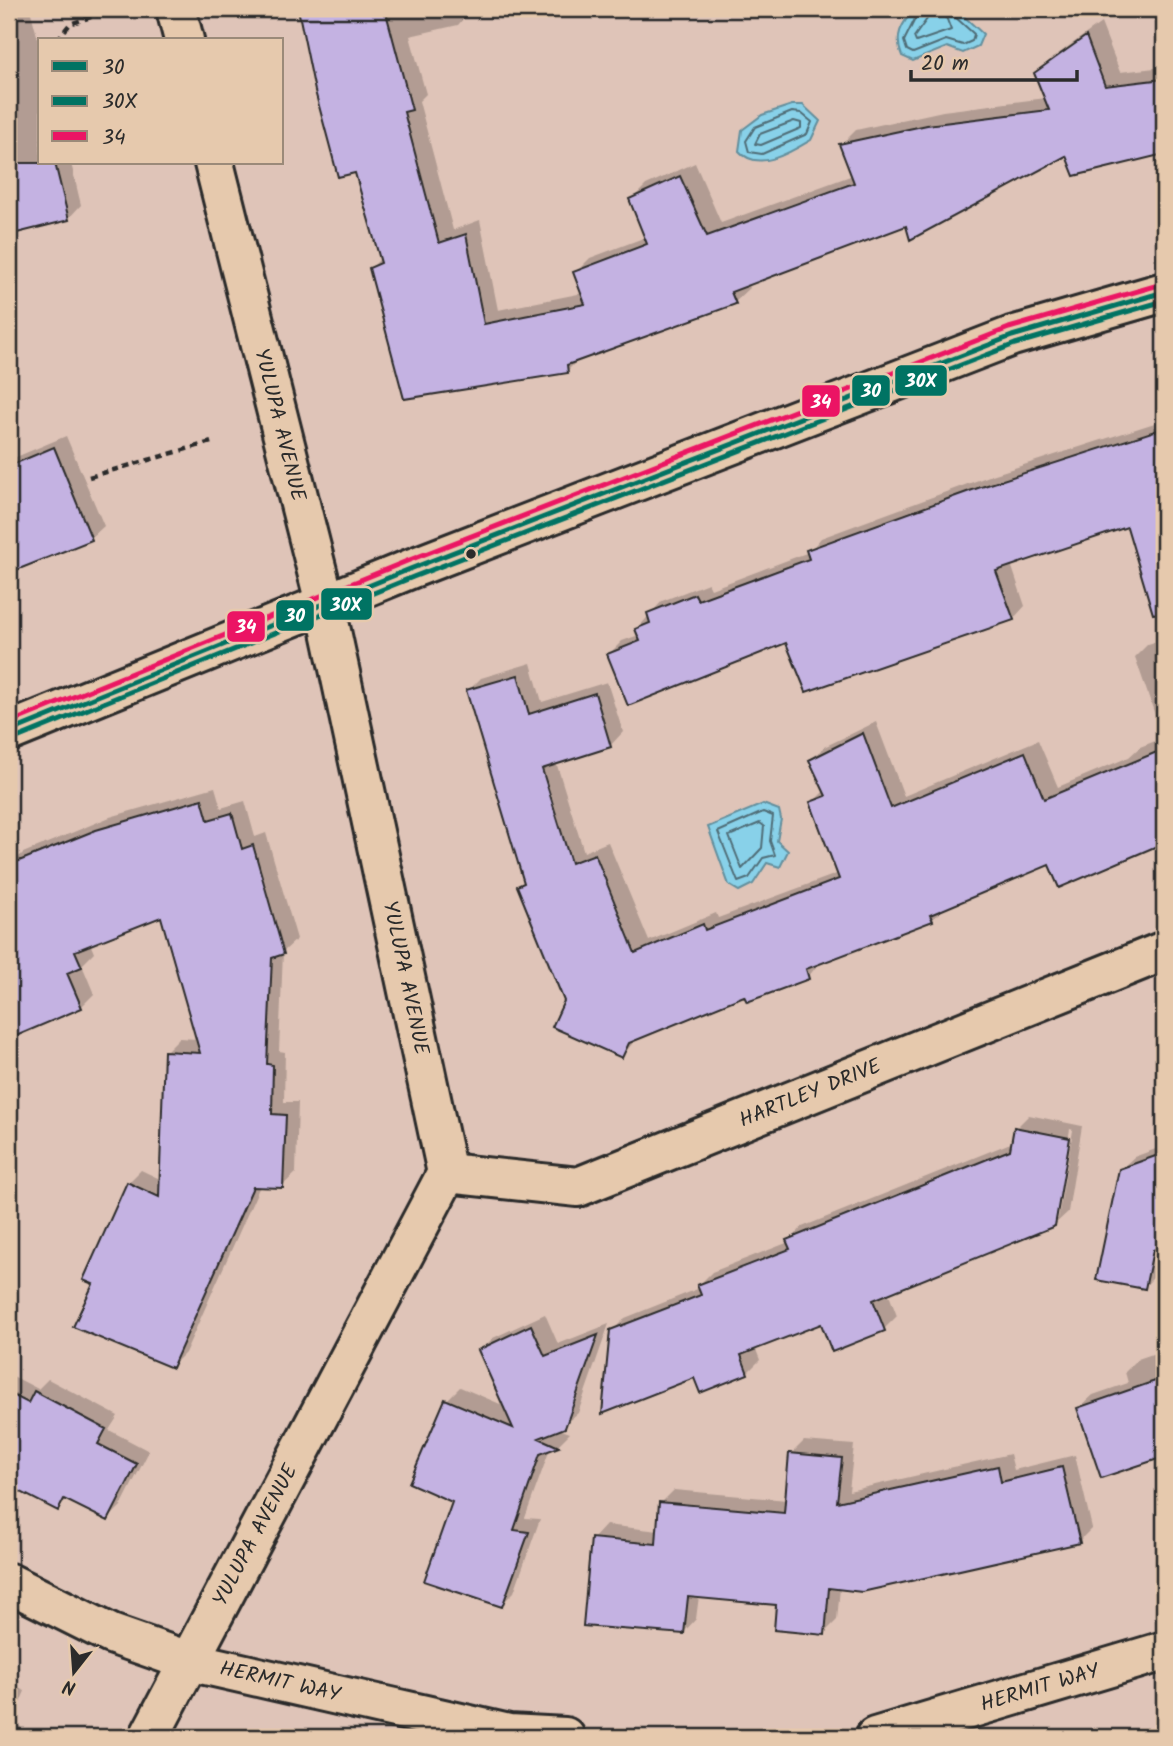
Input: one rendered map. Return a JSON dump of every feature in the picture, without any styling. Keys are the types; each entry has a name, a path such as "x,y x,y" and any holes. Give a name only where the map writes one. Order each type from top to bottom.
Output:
{"street":[{"path":"176,9 183,38"},
{"name":"YULUPA AVENUE","path":"149,1737 447,1173 325,603 215,164"},
{"path":"9,732 325,603 1012,335 1164,292"},
{"name":"HARTLEY DRIVE","path":"447,1173 578,1187 1164,951"},
{"name":"HERMIT WAY","path":"9,1583 110,1634 188,1661 509,1734 565,1737"},
{"name":"HERMIT WAY","path":"875,1737 1164,1651"}],"path":[{"path":"59,38 70,24 106,12"},
{"path":"89,477 215,440"}],"water":[{"path":"915,9 956,9 983,34 978,46 963,53 947,47 913,61 902,56 900,31"},
{"path":"792,105 803,105 820,121 811,140 784,155 765,160 755,160 739,151 742,130 762,115"},
{"path":"763,804 779,810 781,819 777,841 788,851 780,867 767,863 753,884 739,891 729,885 708,827"}],"building":[{"path":"298,9 385,9 412,110 404,112 439,243 466,234 484,324 585,304 573,272 647,244 629,199 680,176 707,236 854,183 839,144 927,125 1049,110 1034,73 1086,36 1105,86 1164,79 1164,154 1074,176 1066,156 910,240 906,226 731,292 736,304 567,365 568,373 404,399 369,268 381,263 355,173 338,177 315,91"},
{"path":"9,163 55,164 69,220 9,235"},
{"path":"1164,428 1164,612 1153,614 1127,527 996,571 1014,620 806,692 786,643 628,706 607,654 640,641 635,629 650,623 647,613 695,594 698,600 809,559 806,550 978,488"},
{"path":"54,447 92,540 9,573 9,466"},
{"path":"518,675 529,714 595,693 611,747 542,769 571,863 595,854 635,953 703,924 705,930 839,879 810,802 826,796 809,760 863,733 891,808 1025,752 1044,799 1164,749 1164,843 1059,888 1049,865 930,915 933,921 806,969 809,979 747,1002 744,996 629,1043 622,1058 552,1027 564,1001 517,886 524,883 466,690"},
{"path":"202,799 208,820 232,813 242,849 253,845 284,954 272,958 267,1064 273,1065 272,1114 286,1115 283,1188 253,1187 172,1368 73,1327 93,1284 83,1280 127,1182 159,1197 164,1051 200,1053 161,917 75,951 82,967 67,973 82,1008 9,1039 9,865 96,830"},
{"path":"1014,1127 1070,1138 1055,1226 873,1300 885,1331 832,1352 821,1324 741,1355 748,1374 700,1393 694,1378 602,1414 610,1330 701,1295 697,1285 790,1249 786,1240 1010,1150"},
{"path":"1164,1153 1164,1246 1153,1250 1145,1289 1096,1280 1119,1169"},
{"path":"531,1325 545,1356 598,1335 565,1428 539,1438 559,1447 540,1454 514,1530 529,1532 502,1607 424,1581 452,1502 409,1483 445,1399 513,1428 478,1350"},
{"path":"1164,1378 1164,1457 1101,1478 1077,1408"},
{"path":"34,1391 106,1429 98,1444 137,1464 108,1521 64,1499 58,1511 9,1486 9,1393 28,1403"},
{"path":"789,1453 842,1458 837,1502 998,1466 1001,1482 1062,1467 1080,1543 862,1592 829,1588 825,1635 774,1630 776,1605 688,1597 684,1634 583,1626 591,1538 656,1544 659,1502 784,1513"}],"transit line":[{"name":"34","path":"9,723 407,561 1009,328 1162,284"},
{"name":"30","path":"9,732 410,569 1012,336 1164,292"},
{"name":"30X","path":"12,740 413,577 1015,344 1164,301"}]}
